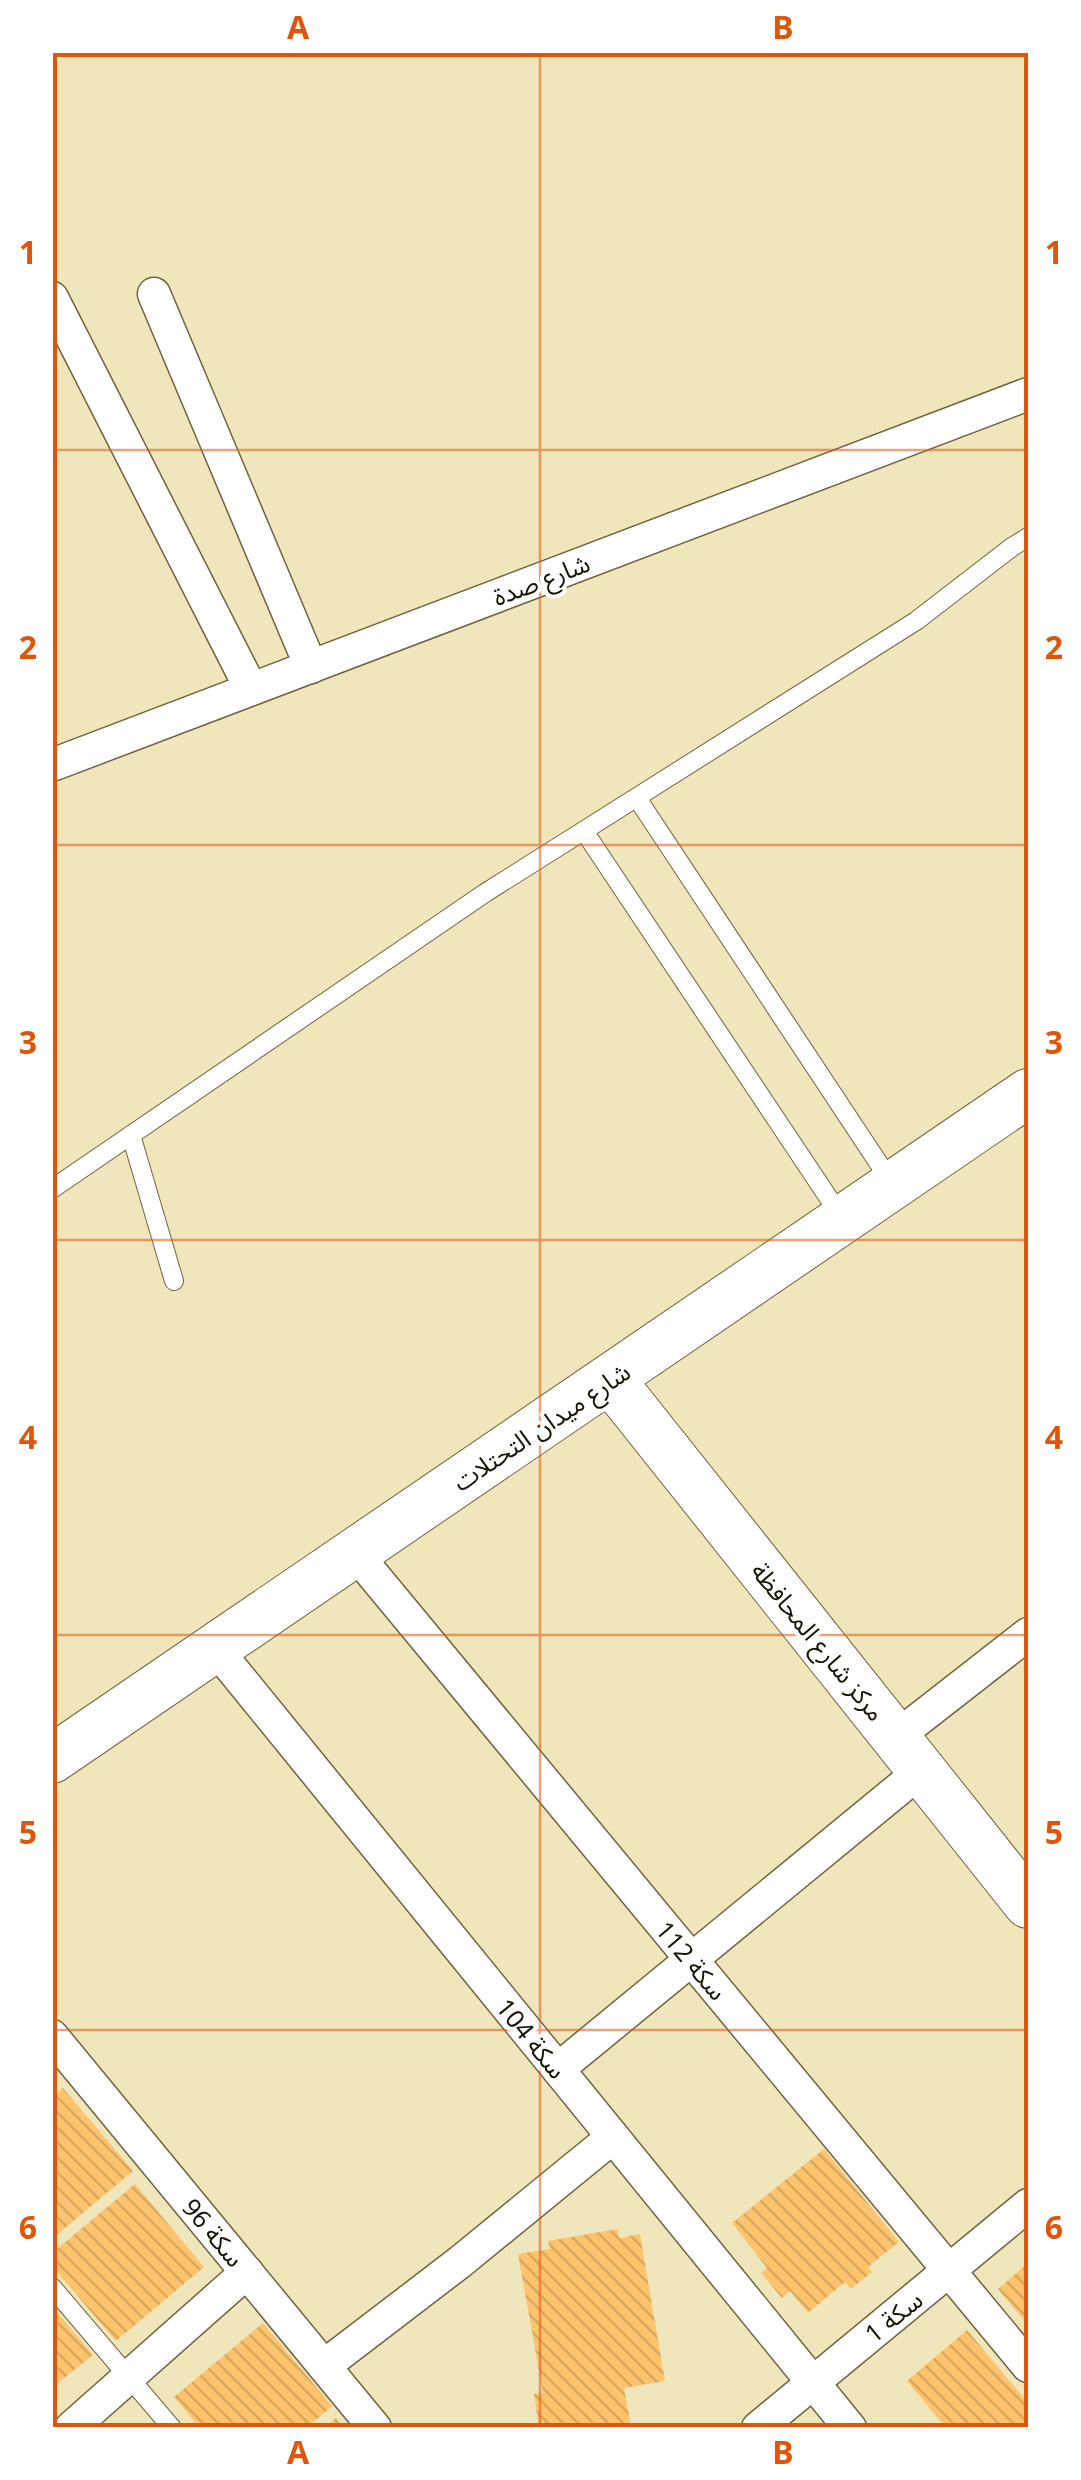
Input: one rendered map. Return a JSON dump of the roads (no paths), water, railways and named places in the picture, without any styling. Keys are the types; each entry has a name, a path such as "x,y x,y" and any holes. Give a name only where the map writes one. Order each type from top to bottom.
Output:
{"street":[{"path":"154,294 311,666"},
{"path":"52,298 251,689"},
{"name":"شارع صدة","path":"52,764 1028,394"},
{"name":"شارع ميدان التحتلات","path":"52,1760 1028,1093"},
{"name":"مركز شارع المحافظة","path":"610,1379 1028,1904"},
{"name":"سكة 112","path":"354,1553 1028,2366"},
{"path":"558,2069 692,1960 909,1754 1028,1634"},
{"name":"سكة 104","path":"215,1648 850,2428"},
{"name":"سكة 96","path":"52,2036 375,2428"},
{"path":"324,2366 613,2137"},
{"name":"سكة 1","path":"758,2428 1028,2205"},
{"path":"71,2428 247,2272"}],"lane":[{"path":"52,1188 485,893 916,621 1012,546 1028,538"},
{"path":"637,798 893,1186"},
{"path":"584,832 844,1220"},
{"path":"130,1135 174,1282"},
{"path":"52,2287 172,2428"}]}
